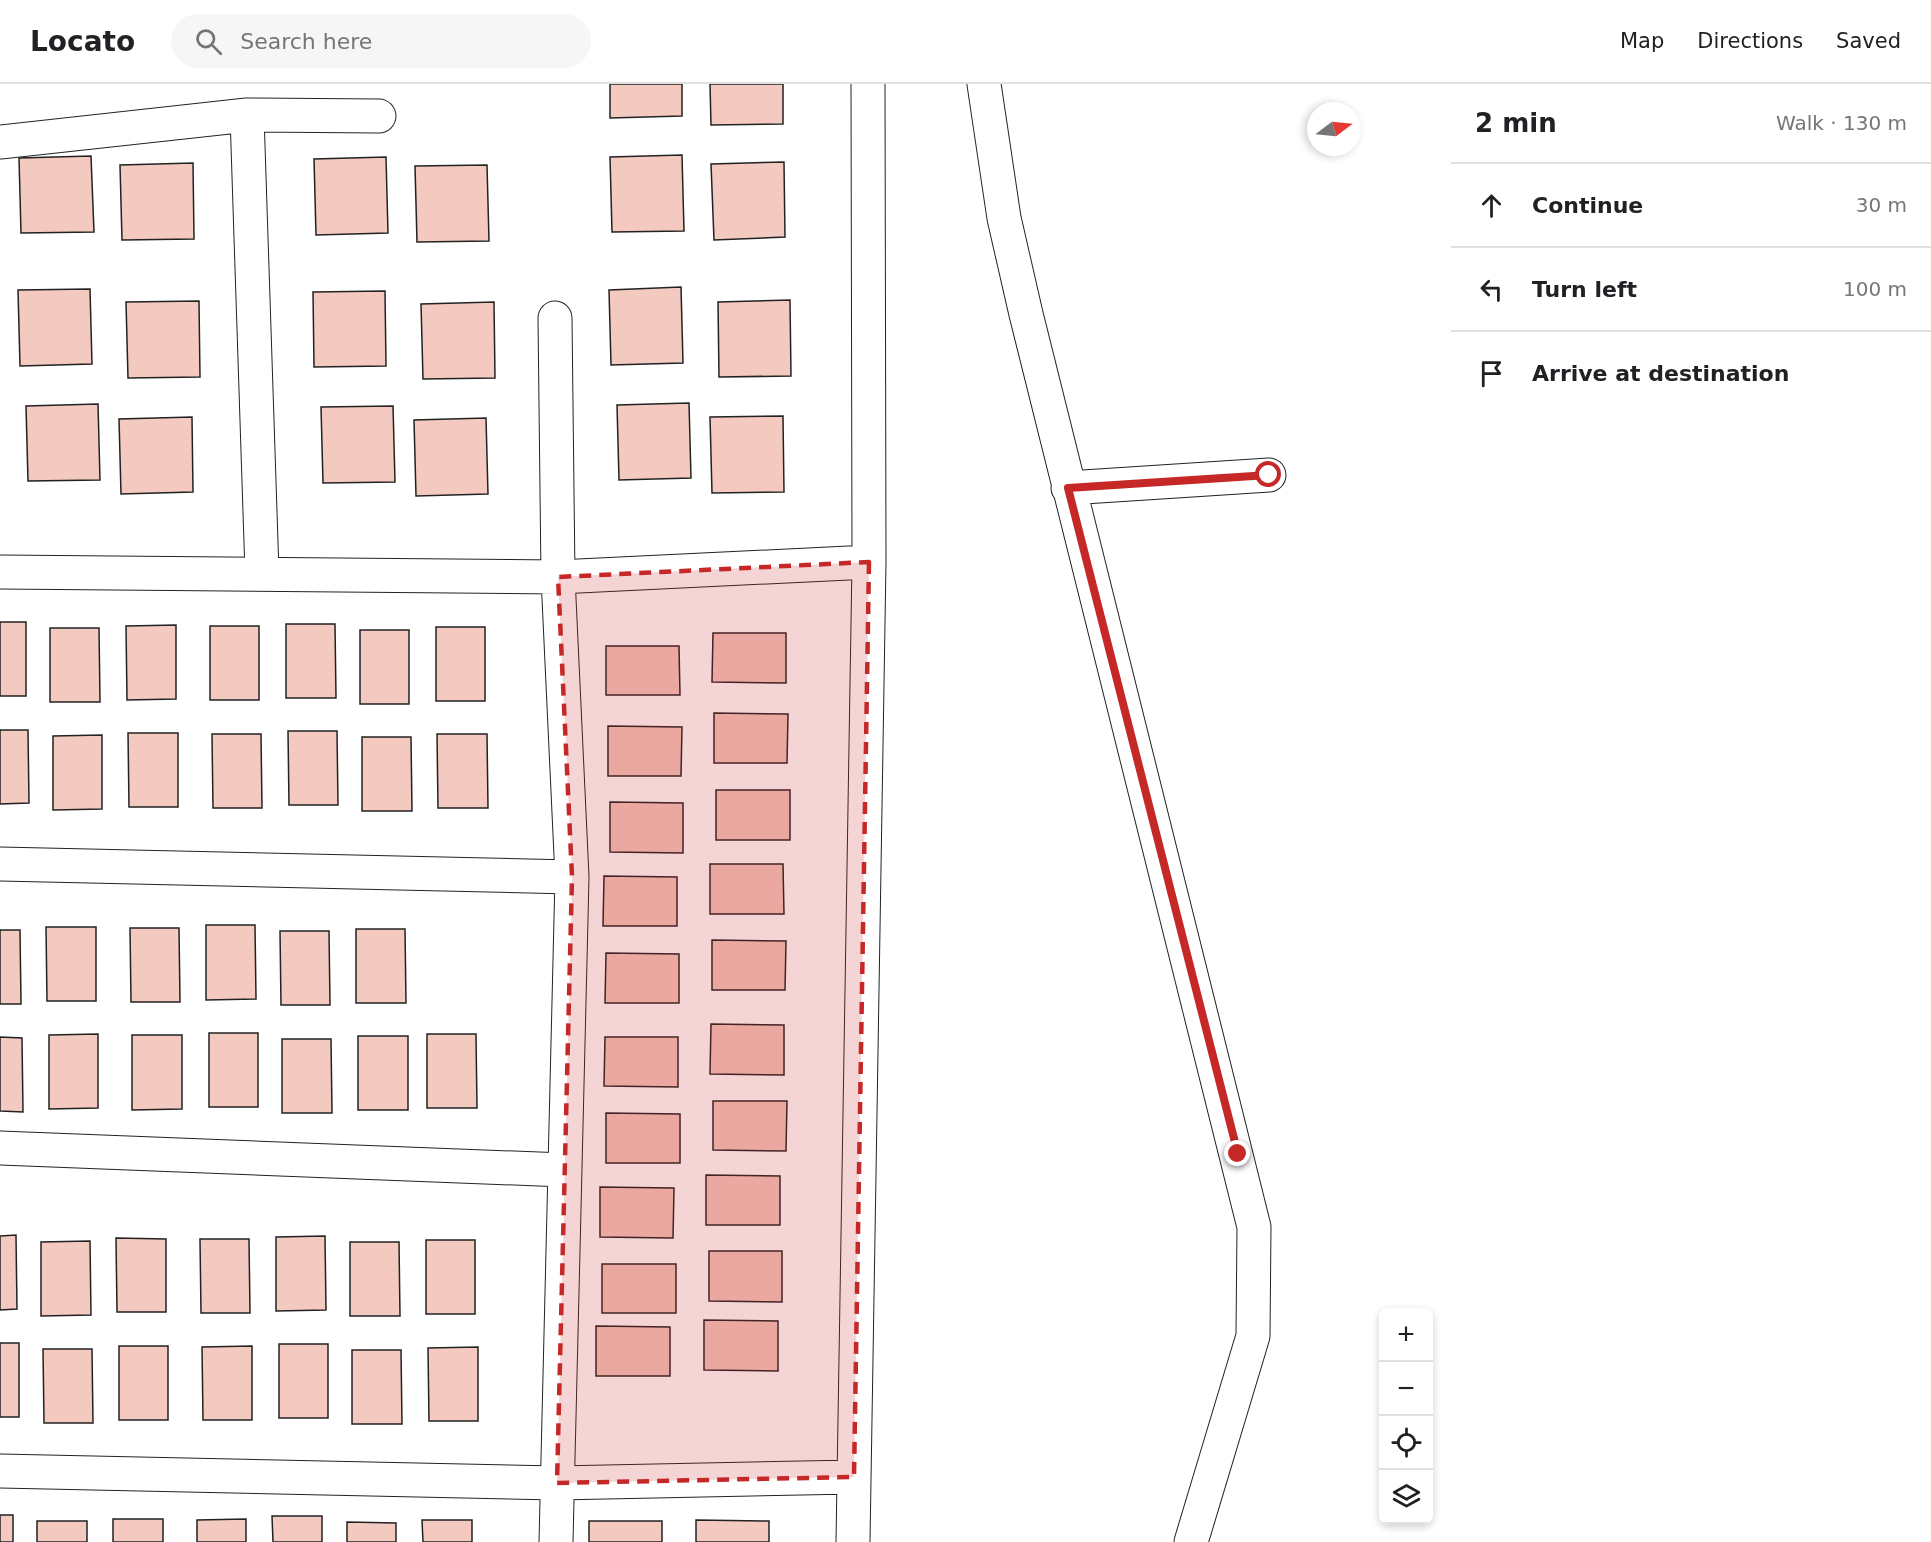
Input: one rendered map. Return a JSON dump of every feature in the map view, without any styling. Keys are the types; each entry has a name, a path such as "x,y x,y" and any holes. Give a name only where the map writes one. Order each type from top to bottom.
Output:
{"street":[{"path":"853,1542 869,562 868,84"},
{"path":"984,84 1004,218 1068,488 1238,1154 1254,1227 1253,1336 1191,1542"},
{"path":"247,115 262,573"},
{"path":"0,142 247,115 379,116"},
{"path":"555,318 558,578 572,877 556,1542"},
{"path":"1068,488 1269,475"},
{"path":"0,572 262,573 558,578 869,562"},
{"path":"0,864 572,877"},
{"path":"0,1148 564,1170"},
{"path":"0,1471 557,1483 854,1477"}],"highlighted area":[{"path":"869,562 854,1477 557,1483 572,877 558,577"}],"building":[{"path":"610,84 682,84 682,116 610,118"},
{"path":"710,84 783,84 783,124 711,125"},
{"path":"682,155 684,231 612,232 610,157"},
{"path":"91,156 94,232 21,233 19,158"},
{"path":"386,157 388,233 316,235 314,159"},
{"path":"784,162 785,237 714,240 711,164"},
{"path":"193,163 194,239 122,240 120,165"},
{"path":"487,165 489,241 417,242 415,166"},
{"path":"681,287 683,363 611,365 609,290"},
{"path":"90,289 92,364 20,366 18,290"},
{"path":"385,291 386,366 314,367 313,292"},
{"path":"790,300 791,376 719,377 718,302"},
{"path":"199,301 200,377 128,378 126,302"},
{"path":"494,302 495,378 423,379 421,304"},
{"path":"689,403 691,478 619,480 617,405"},
{"path":"98,404 100,480 28,481 26,406"},
{"path":"393,406 395,482 323,483 321,407"},
{"path":"783,416 784,492 712,493 710,417"},
{"path":"192,417 193,492 121,494 119,419"},
{"path":"486,418 488,494 416,496 414,420"},
{"path":"0,622 26,622 26,696 0,696"},
{"path":"286,624 335,624 336,698 286,698"},
{"path":"176,625 176,699 127,700 126,626"},
{"path":"210,626 259,626 259,700 210,700"},
{"path":"436,627 485,627 485,701 436,701"},
{"path":"50,628 99,628 100,702 50,702"},
{"path":"360,630 409,630 409,704 360,704"},
{"path":"713,633 786,633 786,683 712,682"},
{"path":"606,646 679,646 680,695 606,695"},
{"path":"714,713 788,714 787,763 714,763"},
{"path":"608,726 682,727 681,776 608,776"},
{"path":"0,730 28,730 29,803 0,804"},
{"path":"288,731 337,731 338,805 289,805"},
{"path":"128,733 178,733 178,807 129,807"},
{"path":"212,734 261,734 262,808 213,808"},
{"path":"437,734 487,734 488,808 438,808"},
{"path":"102,735 102,809 53,810 53,736"},
{"path":"362,737 411,737 412,811 362,811"},
{"path":"716,790 790,790 790,840 716,840"},
{"path":"610,802 683,803 683,853 610,852"},
{"path":"710,864 783,864 784,914 710,914"},
{"path":"604,876 677,877 677,926 603,926"},
{"path":"206,925 255,925 256,999 206,1000"},
{"path":"46,927 96,927 96,1001 47,1001"},
{"path":"130,928 179,928 180,1002 131,1002"},
{"path":"356,929 405,929 406,1003 356,1003"},
{"path":"0,930 20,930 21,1004 0,1004"},
{"path":"280,931 329,931 330,1005 281,1005"},
{"path":"712,940 786,941 785,990 712,990"},
{"path":"606,953 679,954 679,1003 605,1003"},
{"path":"711,1024 784,1025 784,1075 710,1074"},
{"path":"209,1033 258,1033 258,1107 209,1107"},
{"path":"98,1034 98,1108 49,1109 49,1035"},
{"path":"427,1034 476,1034 477,1108 427,1108"},
{"path":"132,1035 182,1035 182,1109 132,1110"},
{"path":"358,1036 408,1036 408,1110 358,1110"},
{"path":"0,1037 22,1038 23,1112 0,1111"},
{"path":"605,1037 678,1037 678,1087 604,1086"},
{"path":"282,1039 331,1039 332,1113 282,1113"},
{"path":"713,1101 787,1101 786,1151 713,1150"},
{"path":"606,1113 680,1114 680,1163 606,1163"},
{"path":"706,1175 780,1176 780,1225 706,1225"},
{"path":"600,1187 674,1188 673,1238 600,1237"},
{"path":"16,1235 17,1309 0,1310 0,1236"},
{"path":"325,1236 326,1310 276,1311 276,1237"},
{"path":"116,1238 166,1239 166,1312 117,1312"},
{"path":"200,1239 249,1239 250,1313 201,1313"},
{"path":"426,1240 475,1240 475,1314 426,1314"},
{"path":"90,1241 91,1315 41,1316 41,1242"},
{"path":"350,1242 399,1242 400,1316 350,1316"},
{"path":"709,1251 782,1251 782,1302 709,1301"},
{"path":"602,1264 676,1264 676,1313 602,1313"},
{"path":"704,1320 778,1321 778,1371 704,1370"},
{"path":"596,1326 670,1327 670,1376 596,1376"},
{"path":"0,1343 19,1343 19,1417 0,1417"},
{"path":"279,1344 328,1344 328,1418 279,1418"},
{"path":"119,1346 168,1346 168,1420 119,1420"},
{"path":"252,1346 252,1420 203,1420 202,1347"},
{"path":"478,1347 478,1421 429,1421 428,1348"},
{"path":"43,1349 92,1349 93,1423 44,1423"},
{"path":"352,1350 401,1350 402,1424 352,1424"},
{"path":"0,1515 13,1515 13,1542 0,1542"},
{"path":"272,1516 322,1516 322,1542 273,1542"},
{"path":"113,1519 163,1519 163,1542 113,1542"},
{"path":"246,1519 246,1542 197,1542 197,1520"},
{"path":"422,1520 472,1520 472,1542 423,1542"},
{"path":"696,1520 769,1521 769,1542 696,1542"},
{"path":"37,1521 87,1521 87,1542 37,1542"},
{"path":"589,1521 662,1521 662,1542 589,1542"},
{"path":"347,1522 396,1523 396,1542 347,1542"}],"route":[{"path":"1238,1154 1068,488 1269,475"}]}
